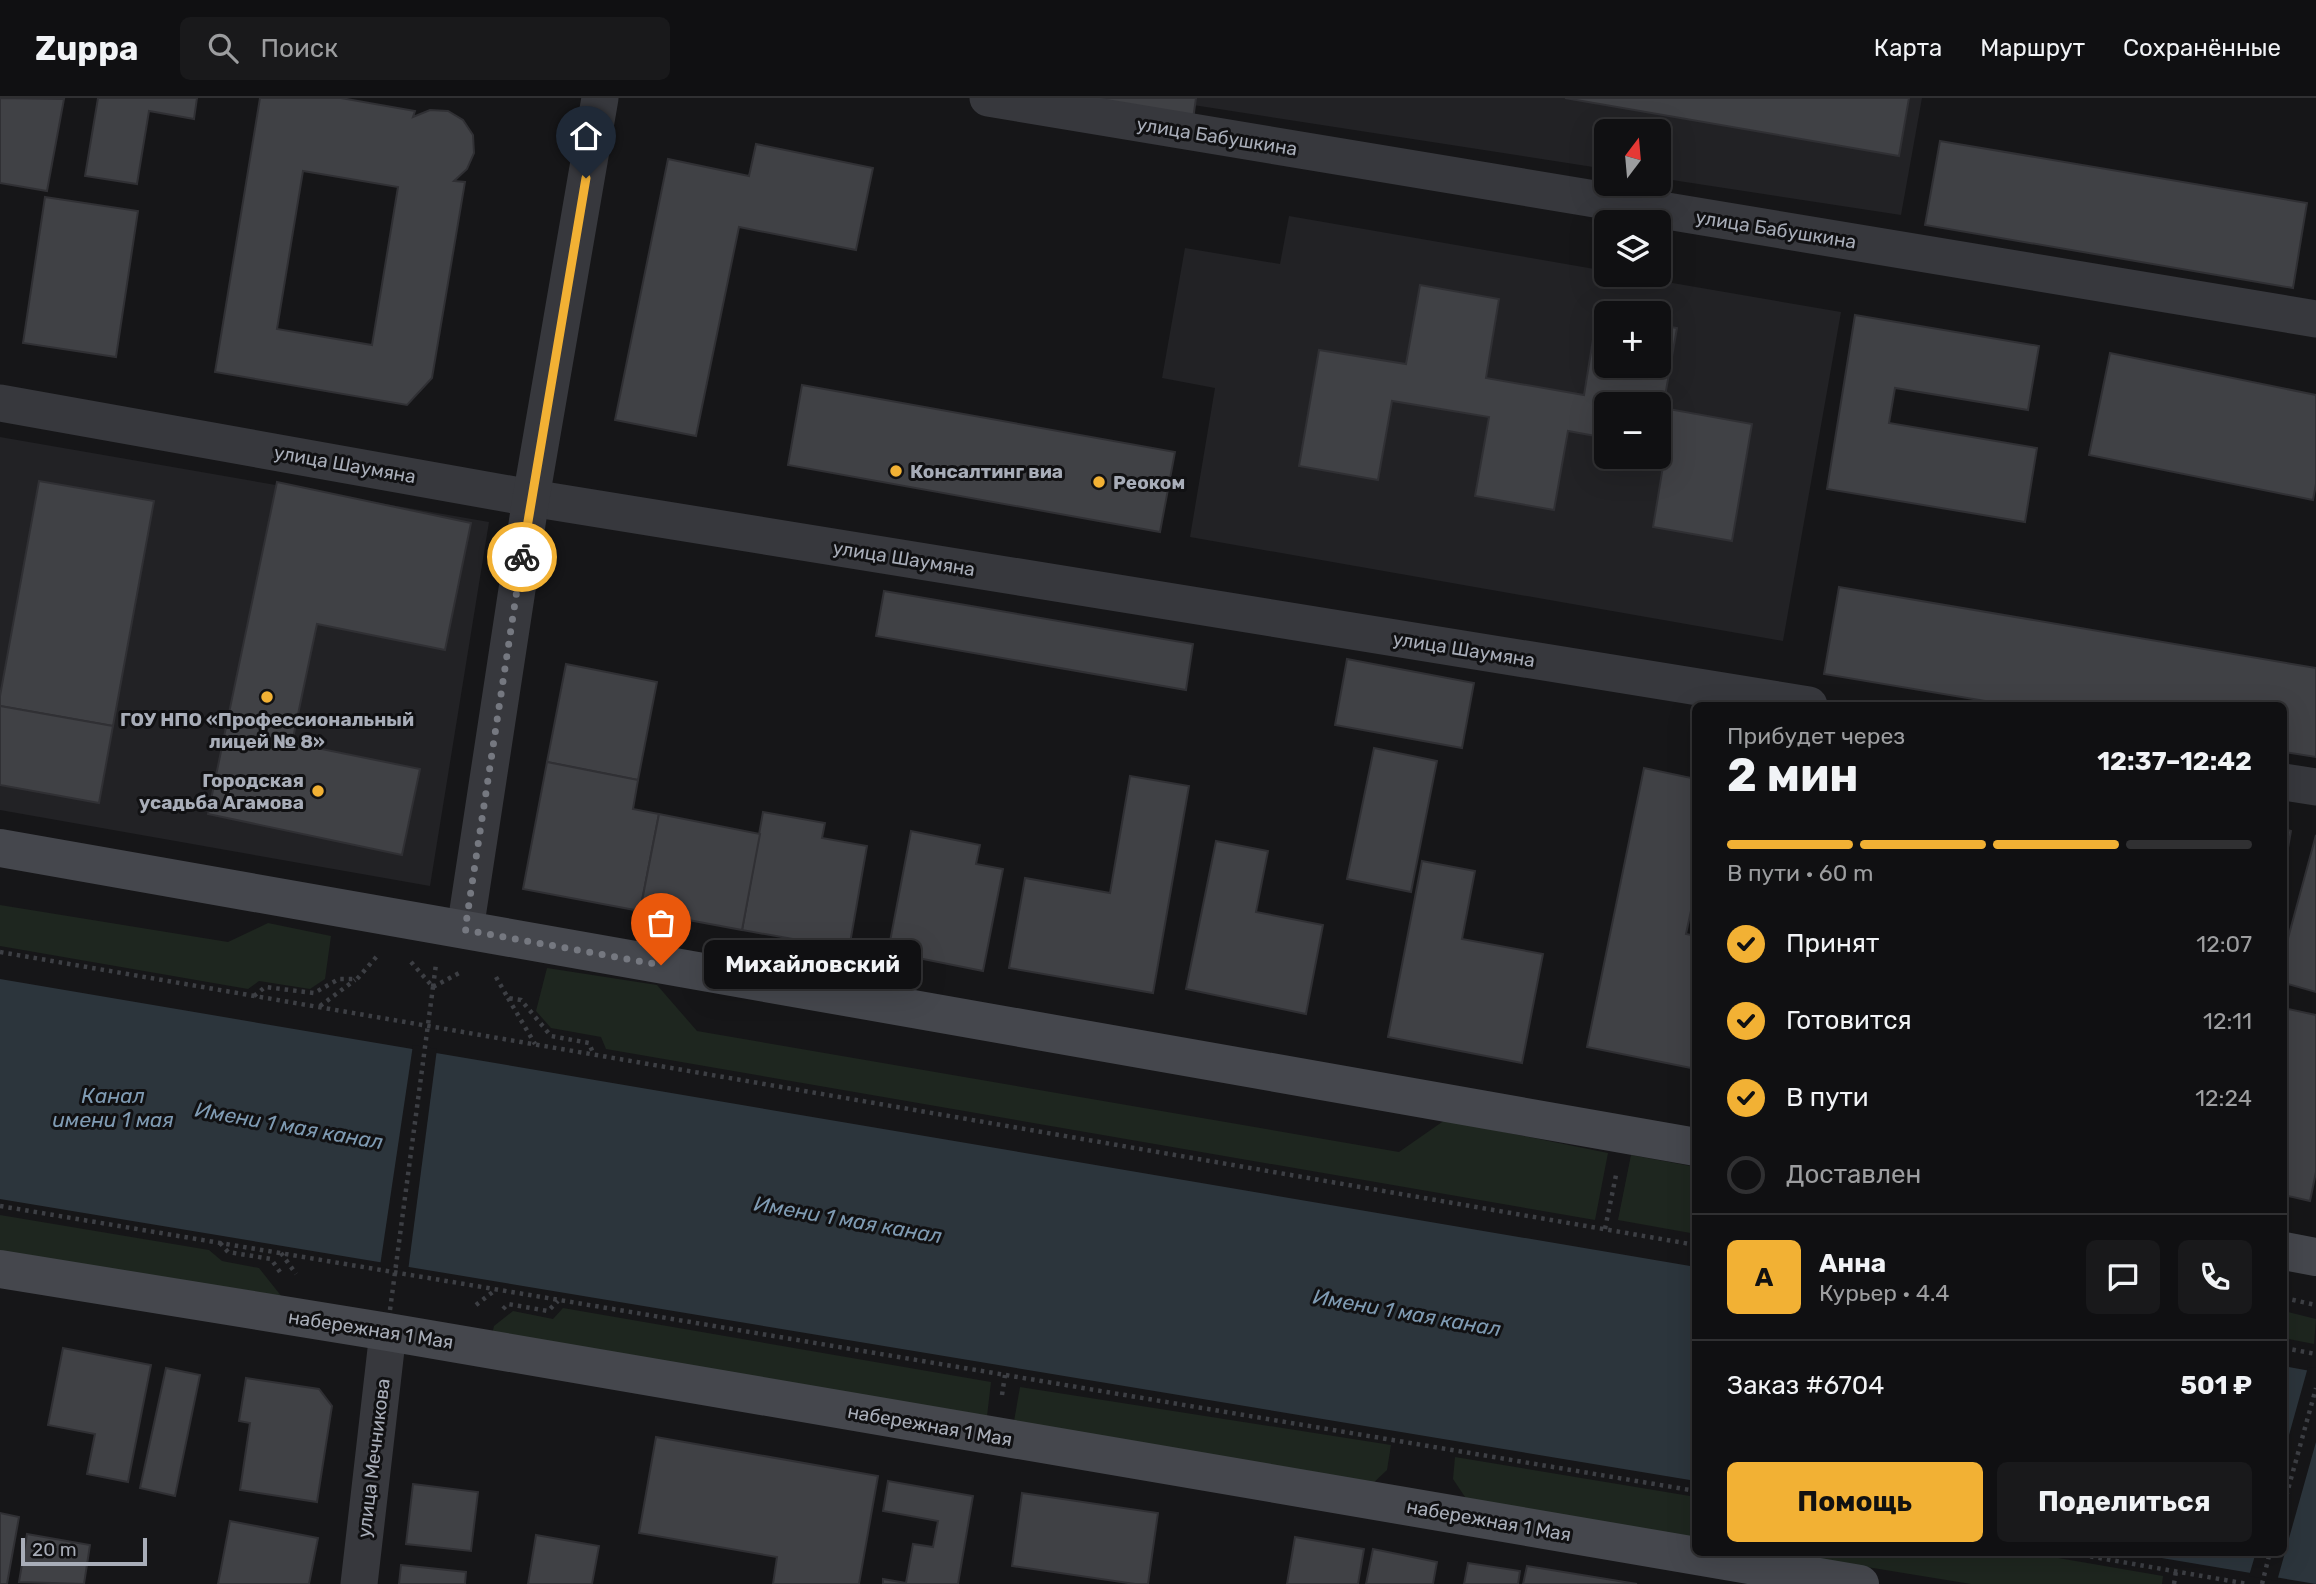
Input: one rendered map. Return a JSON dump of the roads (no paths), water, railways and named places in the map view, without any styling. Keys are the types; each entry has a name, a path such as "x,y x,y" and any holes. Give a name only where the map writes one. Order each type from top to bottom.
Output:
{"main road":[{"path":"0,848 1692,1146"},
{"path":"2287,1252 2316,1257"},
{"name":"набережная 1 Мая","path":"0,1269 389,1321 1692,1554"},
{"name":"набережная 1 Мая","path":"1703,1556 1860,1584"}],"street":[{"path":"465,930 531,498 600,98"},
{"name":"улица Бабушкина","path":"988,98 2316,319"},
{"name":"улица Шаумяна","path":"0,402 531,498 1791,702"},
{"path":"2287,783 2316,788"},
{"name":"улица Мечникова","path":"359,1584 389,1321"}],"water":[{"name":"Канал имени 1 мая","path":"0,979 1692,1266 1692,1480 0,1199"},
{"path":"2287,1367 2316,1372 2316,1584 2150,1556 2287,1556"}],"place":[{"name":"Консалтинг виа","path":"896,471"},
{"name":"Реоком","path":"1099,482"},
{"name":"ГОУ НПО «Профессиональный лицей № 8»","path":"267,697"},
{"name":"Городская усадьба Агамова","path":"318,791"},
{"name":"Михайловский","path":"661,965"}],"water label":[{"name":"Имени 1 мая канал","path":"289,1126"},
{"name":"Имени 1 мая канал","path":"848,1220"},
{"name":"Имени 1 мая канал","path":"1407,1313"}]}
